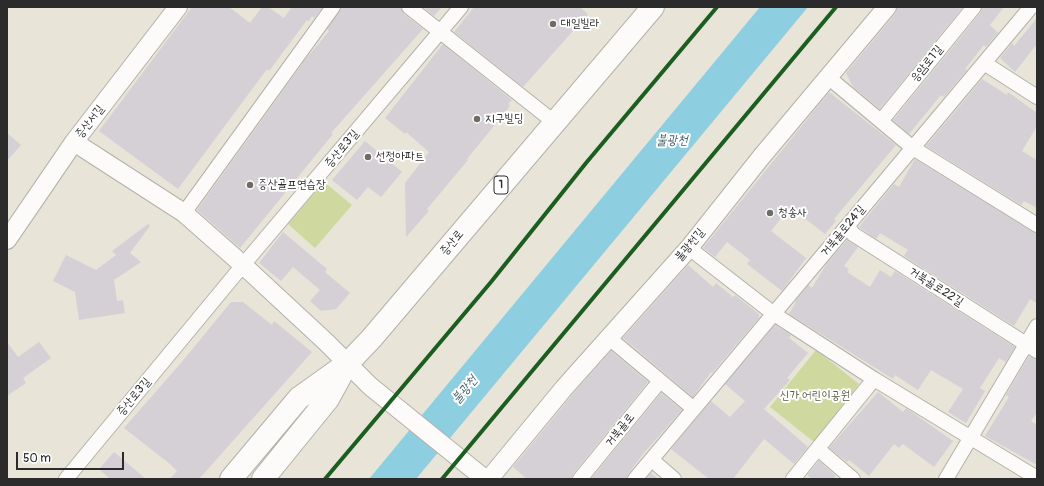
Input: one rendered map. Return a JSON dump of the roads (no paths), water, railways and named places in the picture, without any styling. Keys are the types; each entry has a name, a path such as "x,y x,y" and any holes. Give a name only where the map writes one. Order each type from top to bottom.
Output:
{"main road":[{"name":"증산로","path":"231,479 299,398 348,363 371,339 653,7"},
{"name":"증산로","path":"263,479 328,399 348,363"}],"street":[{"name":"증산서길","path":"7,240 74,142 178,7"},
{"path":"184,213 333,7"},
{"path":"408,7 554,122"},
{"name":"증산로3길","path":"71,477 243,264 461,7"},
{"name":"불광천길","path":"489,479 564,388 689,248 887,7"},
{"name":"응암로1길","path":"881,121 974,7"},
{"name":"거북골로24길","path":"635,479 1031,7"},
{"path":"984,63 1037,97"},
{"path":"828,77 913,148 1037,225"},
{"path":"74,142 184,213 243,264 348,363 370,386 485,479"},
{"name":"거북골로22길","path":"848,226 853,234 1032,348"},
{"path":"689,248 774,314 874,379 972,437 1020,474 1037,478"},
{"path":"946,479 972,437 1032,348 1037,326"},
{"path":"609,338 694,409"},
{"path":"793,479 874,379"},
{"name":"거북골로","path":"580,479 660,381"},
{"path":"818,449 853,479"},
{"path":"652,460 674,479"}],"water":[{"name":"불광천","path":"760,7 808,7 416,479 369,479"}],"place":[{"name":"대일빌라","path":"553,24"},
{"name":"지구빌딩","path":"477,119"},
{"name":"선정아파트","path":"368,157"},
{"name":"증산골프연습장","path":"250,185"},
{"name":"청송사","path":"770,213"}],"park label":[{"name":"신가 어린이공원","path":"815,396"}]}
